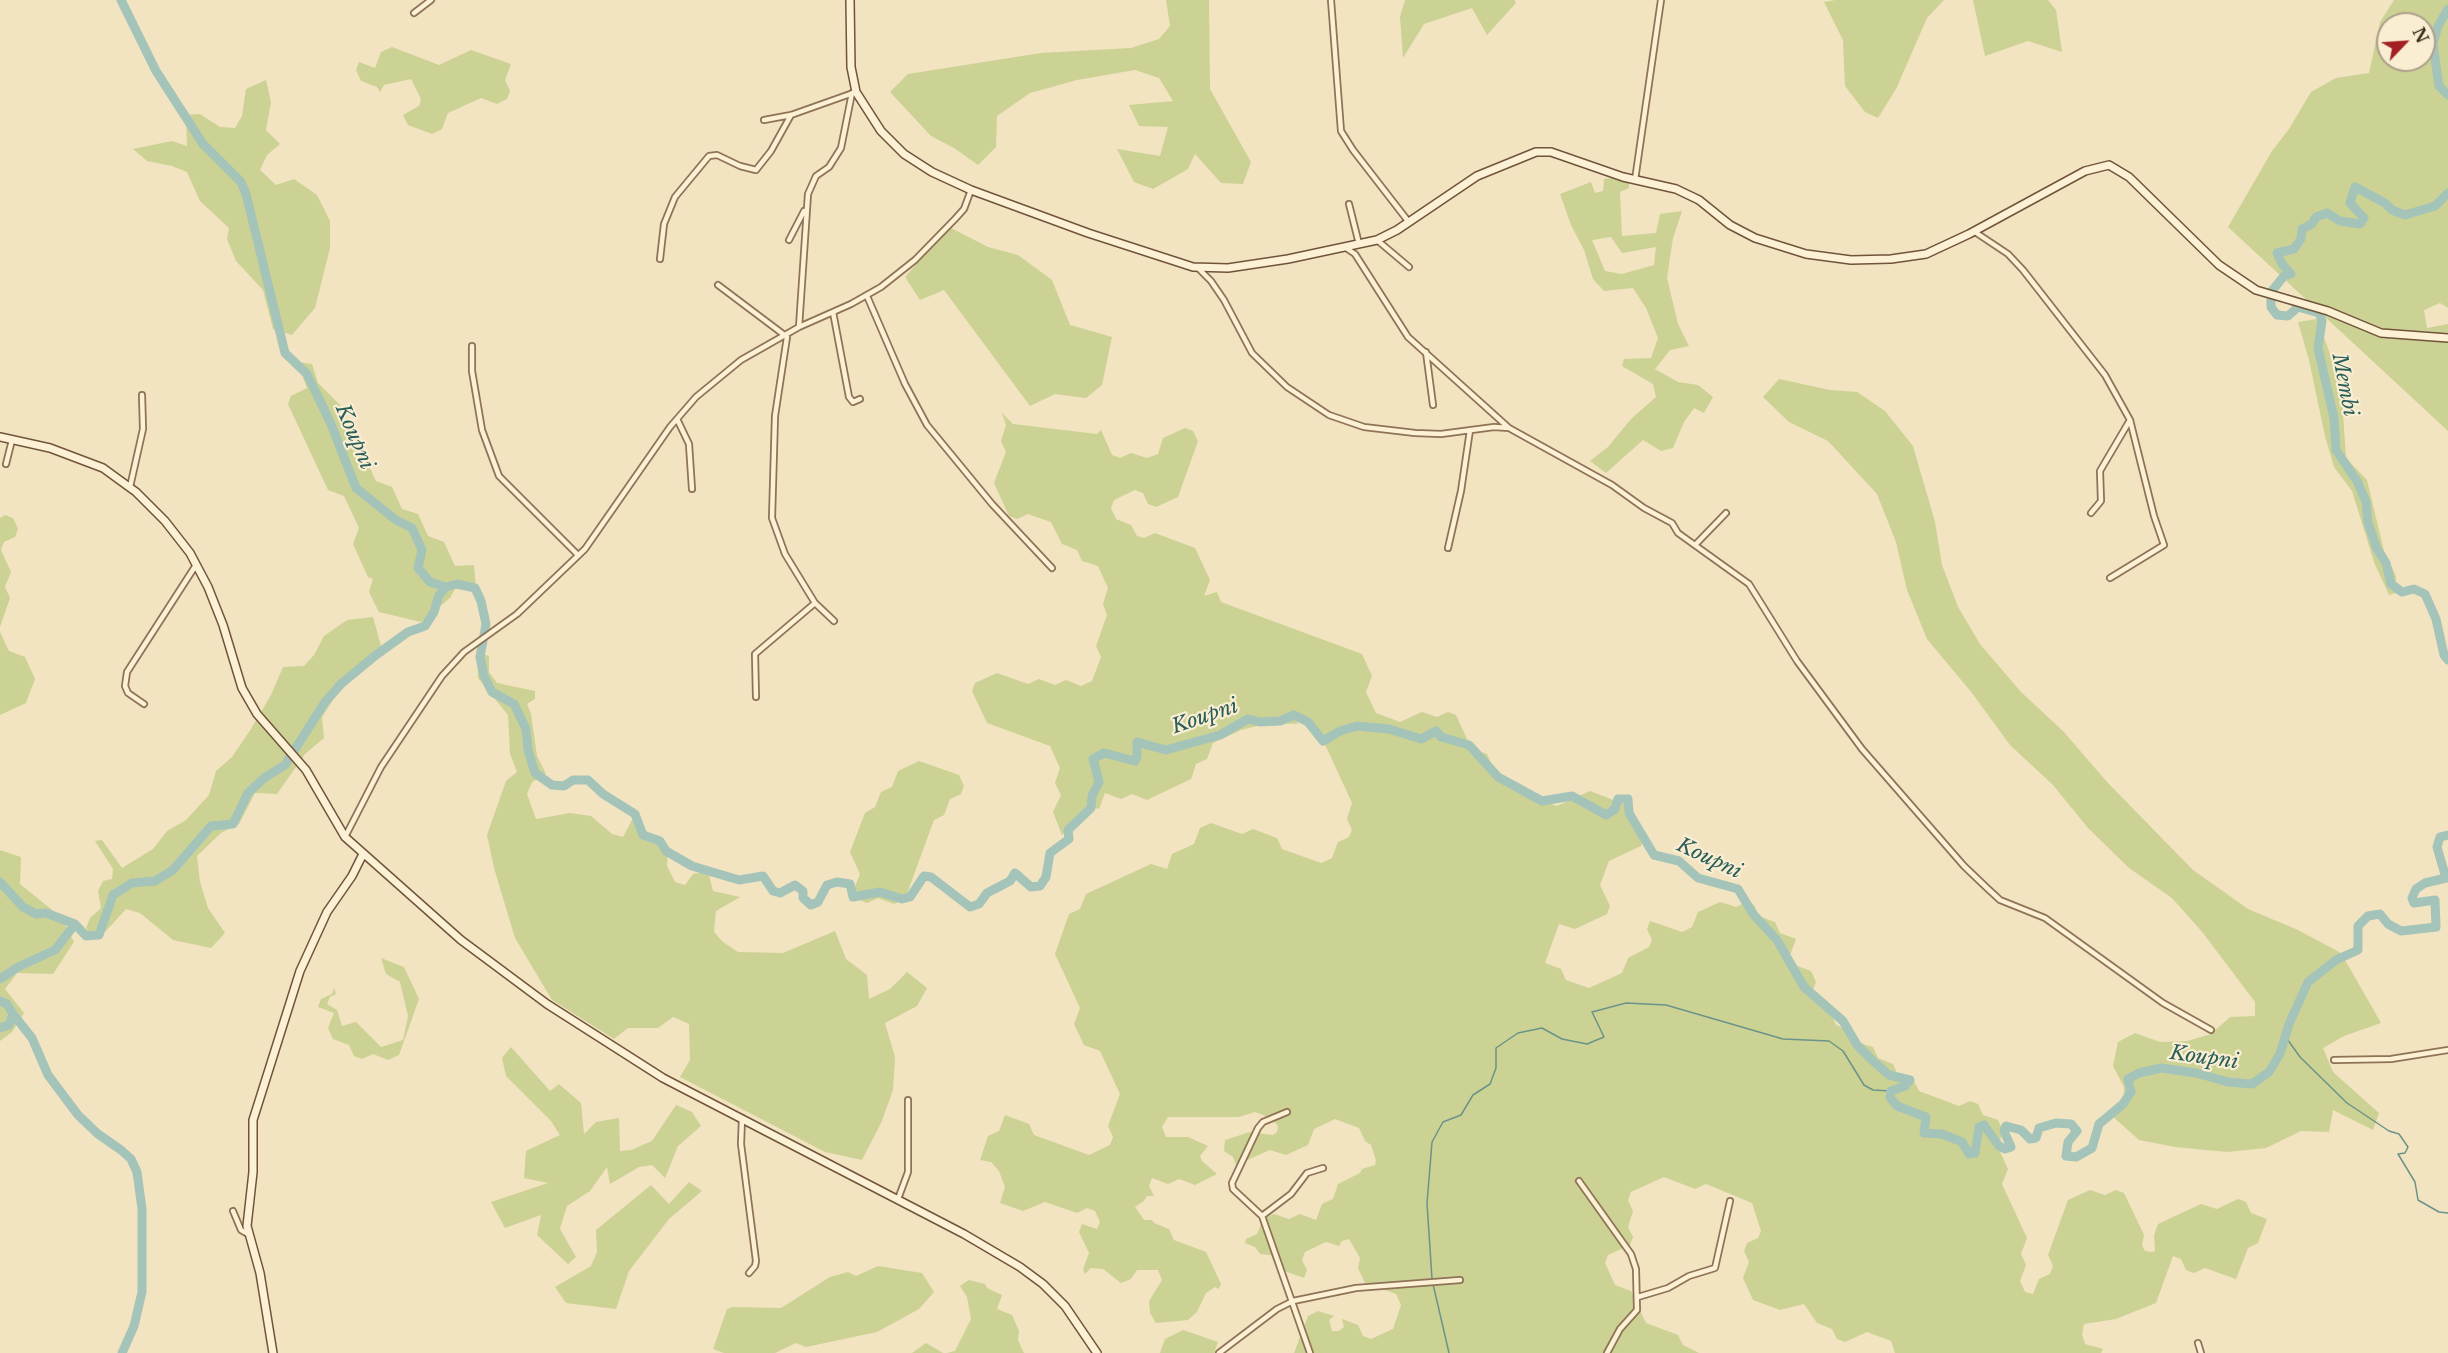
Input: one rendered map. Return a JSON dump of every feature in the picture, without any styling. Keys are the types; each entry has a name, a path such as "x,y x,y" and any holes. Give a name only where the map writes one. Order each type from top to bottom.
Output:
{"street":[{"path":"414,13 431,0"},
{"path":"789,240 806,208 812,182 829,167 841,148 854,92 851,67 850,0"},
{"path":"1332,0 1341,130 1353,150 1408,221"},
{"path":"1635,180 1661,0"},
{"path":"764,120 791,115 854,92"},
{"path":"854,92 881,131 904,154 932,172 971,190 1201,269 1211,281 1252,353 1287,387 1329,415 1364,427 1441,435 1494,427 1509,428"},
{"path":"660,259 664,224 675,197 709,156 717,155 740,166 756,170 771,151 791,115"},
{"path":"1193,267 1228,268 1346,248 1377,240 1483,172 1536,152 1560,154 1635,180 1677,189 1700,200 1742,232 1786,249 1821,257 1868,261 1909,257 1934,250 1969,234 2085,171 2109,165 2129,177 2219,265 2263,293 2285,297 2381,333 2448,338"},
{"path":"345,837 381,767 453,664 481,639 517,614 579,555 677,419 721,375 785,334 867,296 933,243 959,214 971,190"},
{"path":"1349,204 1359,244"},
{"path":"799,327 807,225 806,208"},
{"path":"1969,234 1976,232 1980,234 2008,254 2023,270 2105,375 2130,420 2154,516 2164,544 2110,578"},
{"path":"1377,240 1409,267"},
{"path":"1346,248 1354,254 1408,337 1509,428 1612,485 1644,508 1672,523 1678,533 1749,584 1797,661 1862,749 1964,866 2000,900 2045,918 2163,1004 2211,1030"},
{"path":"718,285 785,334 788,346 774,416 772,518 785,554 815,603 834,621"},
{"path":"867,296 905,384 927,425 992,504 1052,568"},
{"path":"833,312 849,397 853,402 860,399"},
{"path":"472,346 472,371 482,430 499,476 579,555"},
{"path":"1426,352 1433,405"},
{"path":"130,487 143,429 141,395"},
{"path":"677,419 689,444 692,489"},
{"path":"2091,513 2101,501 2100,471 2130,420"},
{"path":"1448,548 1463,482 1470,430"},
{"path":"0,437 50,447 85,459 130,487 165,520 196,565 223,625 245,695 257,714 298,760 345,837 422,902 461,940 547,1004 663,1078 742,1117 974,1240 1038,1280 1065,1306 1097,1353"},
{"path":"6,464 12,440"},
{"path":"1696,544 1726,513"},
{"path":"144,704 129,693 125,686 127,672 196,565"},
{"path":"756,697 755,654 815,603"},
{"path":"273,1353 260,1274 248,1234 254,1161 252,1134 261,1094 300,971 327,912 352,876 363,854"},
{"path":"2334,1060 2391,1059 2448,1050"},
{"path":"898,1200 908,1172 908,1100"},
{"path":"1287,1112 1263,1122 1258,1128 1232,1183 1233,1190 1262,1216 1310,1353"},
{"path":"742,1117 741,1144 756,1261 755,1266 748,1273"},
{"path":"1262,1216 1291,1194 1307,1173 1323,1168"},
{"path":"1579,1181 1631,1254 1636,1269 1637,1310 1620,1329 1607,1353"},
{"path":"1638,1297 1668,1288 1689,1276 1715,1268 1730,1201"},
{"path":"233,1211 241,1230 248,1234"},
{"path":"1219,1353 1277,1310 1293,1301 1356,1288 1460,1280"},
{"path":"2198,1343 2201,1353"}],"green space":[{"path":"1166,0 1209,0 1210,89 1251,162 1243,184 1221,183 1195,154 1188,169 1153,189 1134,182 1117,149 1160,156 1168,127 1139,126 1129,105 1173,101 1159,78 1135,70 1077,80 1030,93 997,116 996,147 978,165 954,148 931,136 890,92 908,74 1041,53 1131,48 1159,39 1170,26"},
{"path":"1405,0 1514,0 1516,3 1487,35 1472,8 1424,24 1403,58 1400,17"},
{"path":"1835,0 1944,0 1927,18 1896,89 1878,118 1865,112 1845,86 1843,40 1824,2"},
{"path":"1973,0 2048,0 2056,10 2062,52 2028,41 1985,56"},
{"path":"2394,0 2448,0 2448,308 2440,303 2424,310 2427,328 2448,324 2448,431 2228,227 2272,151 2289,129 2311,92 2336,78 2369,73 2376,41 2376,72 2436,72 2436,12 2386,12"},
{"path":"392,47 439,65 471,50 511,64 505,80 510,91 507,99 497,104 481,98 448,113 442,129 432,134 408,125 403,115 419,106 421,99 411,79 384,85 380,92 377,87 361,81 356,70 359,62 375,68 381,52"},
{"path":"266,80 271,102 266,130 280,144 267,155 260,170 276,185 294,179 317,195 330,221 330,248 315,308 292,335 273,329 263,290 236,261 227,239 229,228 200,201 187,172 172,166 147,161 133,149 172,141 187,146 186,115 200,114 220,127 235,128 242,116 246,89"},
{"path":"1629,176 1629,188 1620,192 1622,236 1656,233 1660,214 1682,211 1673,238 1667,278 1678,324 1689,346 1670,350 1655,369 1678,382 1698,385 1713,397 1704,413 1694,408 1684,422 1673,448 1661,451 1643,440 1606,473 1590,461 1608,447 1631,419 1656,397 1653,384 1622,366 1624,359 1651,358 1658,338 1646,308 1633,288 1604,291 1593,279 1584,250 1571,225 1560,194 1591,182 1595,193 1603,191 1604,179","holes":["1611,237 1622,253 1656,247 1654,265 1622,274 1605,271 1592,240"]},
{"path":"949,227 988,247 1018,255 1052,280 1070,325 1112,337 1102,385 1086,398 1055,394 1030,406 944,290 920,300 905,277"},
{"path":"2317,319 2341,383 2346,458 2367,480 2384,551 2396,576 2396,593 2389,595 2374,562 2352,491 2334,467 2325,436 2309,360 2298,322"},
{"path":"297,362 312,364 318,383 341,406 376,481 392,487 402,509 418,514 428,536 444,542 455,566 474,565 476,590 455,589 450,598 421,622 379,612 369,592 373,579 368,577 353,544 359,528 344,496 328,490 288,404 291,396 307,388"},
{"path":"1779,379 1830,390 1857,392 1885,411 1913,446 1935,522 1942,565 1958,607 1980,644 2021,692 2063,731 2107,782 2193,870 2248,909 2298,930 2341,953 2381,1023 2344,1036 2323,1048 2333,1072 2379,1113 2373,1130 2333,1110 2329,1132 2301,1131 2266,1148 2227,1152 2175,1147 2139,1140 2110,1114 2123,1107 2124,1087 2113,1066 2118,1042 2135,1033 2160,1042 2187,1041 2211,1034 2230,1017 2255,1016 2255,1002 2203,933 2172,898 2129,868 2088,828 2053,785 2010,745 1972,693 1927,639 1907,590 1896,542 1877,494 1828,441 1789,422 1763,397"},
{"path":"1002,413 1013,424 1097,434 1101,430 1112,455 1120,458 1131,453 1147,458 1158,454 1163,438 1185,428 1193,431 1198,441 1178,497 1156,507 1148,504 1143,493 1135,490 1114,500 1111,508 1116,519 1131,525 1137,536 1144,538 1155,533 1195,548 1210,580 1204,596 1217,592 1221,602 1362,654 1372,676 1366,692 1376,713 1400,722 1422,712 1437,717 1448,712 1456,715 1471,748 1487,754 1497,775 1513,781 1518,792 1557,806 1590,791 1629,806 1644,838 1641,846 1609,861 1600,885 1610,906 1607,914 1575,929 1559,924 1545,963 1561,969 1566,980 1589,988 1622,973 1628,958 1649,947 1652,940 1647,929 1650,921 1682,932 1692,927 1698,912 1720,902 1736,907 1746,902 1754,905 1759,916 1775,922 1780,933 1796,939 1790,955 1795,965 1811,971 1816,982 1810,998 1826,1003 1836,1025 1852,1031 1857,1042 1873,1047 1878,1058 1893,1064 1898,1075 1914,1081 1919,1091 1959,1106 1970,1101 1978,1104 1983,1115 1998,1120 2003,1131 1998,1147 2008,1169 2002,1184 2027,1238 2021,1254 2026,1265 2020,1281 2025,1292 2033,1294 2039,1279 2050,1274 2053,1266 2048,1255 2068,1200 2090,1190 2105,1195 2116,1190 2124,1193 2144,1235 2142,1245 2145,1251 2152,1252 2155,1251 2154,1235 2158,1224 2201,1204 2217,1209 2238,1199 2246,1202 2251,1213 2267,1219 2258,1243 2248,1248 2236,1279 2205,1268 2194,1273 2186,1270 2181,1259 2173,1256 2156,1303 2116,1319 2084,1324 2082,1334 2085,1344 2103,1349 2101,1353 1895,1353 1891,1341 1867,1332 1845,1342 1837,1339 1832,1329 1817,1323 1804,1304 1780,1310 1753,1300 1743,1278 1749,1262 1744,1251 1747,1243 1758,1238 1761,1231 1752,1203 1706,1184 1695,1189 1664,1177 1631,1192 1628,1200 1633,1211 1628,1227 1633,1237 1630,1245 1608,1255 1605,1263 1615,1285 1631,1291 1646,1323 1678,1335 1683,1345 1699,1353 1294,1353 1308,1316 1318,1311 1334,1316 1329,1320 1332,1331 1339,1331 1344,1327 1342,1319 1358,1325 1363,1336 1371,1339 1393,1329 1401,1305 1396,1294 1365,1283 1358,1268 1360,1258 1349,1239 1342,1241 1339,1246 1326,1242 1305,1252 1302,1260 1307,1270 1304,1278 1276,1268 1271,1255 1260,1254 1255,1247 1245,1243 1246,1239 1257,1234 1263,1219 1274,1214 1289,1219 1300,1214 1316,1220 1322,1204 1333,1199 1338,1184 1360,1173 1362,1169 1375,1165 1376,1160 1371,1145 1365,1141 1359,1128 1335,1119 1314,1129 1308,1145 1286,1155 1270,1150 1236,1165 1233,1157 1224,1151 1225,1140 1250,1132 1273,1135 1277,1132 1278,1126 1271,1118 1255,1112 1239,1117 1168,1117 1162,1127 1166,1137 1188,1137 1208,1146 1200,1156 1202,1161 1217,1174 1195,1185 1179,1179 1168,1184 1152,1178 1149,1186 1154,1196 1147,1196 1135,1207 1144,1220 1152,1220 1169,1229 1174,1240 1206,1252 1221,1284 1219,1289 1215,1287 1206,1293 1197,1312 1188,1320 1156,1323 1150,1313 1149,1301 1162,1280 1158,1270 1137,1270 1131,1279 1121,1283 1103,1269 1091,1268 1085,1274 1083,1269 1089,1253 1079,1232 1082,1224 1097,1229 1100,1222 1095,1211 1087,1208 1077,1213 1045,1202 1023,1211 1000,1203 1005,1187 999,1171 991,1162 980,1160 988,1136 999,1131 1005,1115 1029,1124 1034,1135 1089,1155 1110,1145 1113,1137 1108,1126 1120,1094 1100,1051 1084,1045 1074,1024 1080,1008 1055,954 1069,914 1080,909 1086,894 1151,864 1167,869 1172,854 1194,844 1200,828 1211,823 1242,834 1253,829 1277,838 1282,849 1321,863 1332,858 1338,842 1349,837 1352,830 1347,819 1352,803 1317,727 1296,719 1298,724 1269,723 1241,730 1213,743 1207,759 1196,764 1191,779 1147,800 1132,794 1121,799 1105,793 1099,809 1090,806 1062,835 1053,812 1061,795 1055,783 1060,768 1050,746 987,723 972,691 975,683 997,673 1028,684 1039,679 1055,685 1066,680 1081,686 1092,681 1101,657 1096,646 1107,615 1103,604 1108,588 1098,566 1082,561 1077,550 1062,544 1051,522 1028,514 1017,519 1009,516 994,483 1006,452 1001,441 1006,425"},
{"path":"5,515 13,518 18,529 15,537 4,542 1,550 11,572 5,587 10,598 0,627 0,518"},
{"path":"373,617 381,646 360,672 344,683 322,717 324,738 305,754 277,794 255,793 239,824 221,833 197,856 200,882 208,908 225,933 211,948 173,940 140,913 126,909 106,931 91,937 86,928 90,918 101,908 98,891 103,881 112,879 113,869 95,841 102,840 122,868 153,849 167,831 186,820 209,795 216,771 232,757 251,729 271,695 283,667 304,666 314,655 324,636 347,620"},
{"path":"0,632 9,651 25,657 35,679 26,703 0,715"},
{"path":"477,652 489,656 489,672 497,683 535,691 535,699 527,704 531,714 537,756 546,774 532,782 527,794 536,819 570,813 591,816 612,834 623,837 632,820 668,848 667,866 675,882 685,885 693,874 708,871 713,891 740,897 716,911 714,932 723,942 738,952 783,953 835,931 846,959 867,975 869,999 890,989 907,972 927,988 917,1006 885,1023 895,1057 893,1090 881,1123 862,1160 825,1152 680,1077 690,1060 689,1024 673,1017 658,1028 628,1028 614,1039 552,1000 515,938 494,868 487,835 506,781 517,772 510,754 508,715 478,678"},
{"path":"919,761 959,775 964,786 961,794 950,799 944,815 934,820 905,899 894,904 878,898 867,903 859,900 854,889 860,874 850,852 865,813 875,807 881,792 892,787 898,771"},
{"path":"0,850 21,857 20,884 62,918 74,942 53,974 17,973 5,989 24,1013 12,1032 0,1041"},
{"path":"381,958 404,967 419,999 399,1055 388,1060 373,1054 362,1059 354,1056 349,1045 333,1039 328,1028 334,1013 318,1007 321,999 332,994 334,988 336,994 330,997 327,1004 337,1010 342,1026 356,1022 381,1047 403,1040 408,1016 400,982 386,974"},
{"path":"511,1047 550,1091 559,1084 581,1103 584,1134 596,1122 619,1118 620,1151 631,1150 652,1141 676,1105 692,1112 701,1126 678,1146 665,1178 652,1165 639,1167 610,1184 607,1167 590,1191 567,1206 560,1229 576,1257 568,1264 537,1235 541,1215 505,1228 491,1202 548,1183 524,1178 526,1151 560,1135 551,1121 506,1076 502,1058"},
{"path":"689,1182 702,1191 669,1219 629,1271 616,1309 566,1303 555,1287 591,1266 597,1252 596,1230 651,1185 669,1204"},
{"path":"878,1266 922,1273 934,1292 919,1309 877,1332 806,1347 796,1343 775,1353 724,1353 713,1349 727,1309 733,1307 781,1308 830,1277 848,1272 856,1276"},
{"path":"969,1280 985,1284 987,1288 1002,1295 997,1309 1012,1315 1019,1331 1018,1340 1024,1353 947,1353 955,1351 971,1319 967,1297 960,1286"},
{"path":"1183,1330 1218,1342 1214,1353 1160,1353 1165,1339"},
{"path":"926,1343 943,1353 912,1353"}],"waterway":[{"name":"Koupni","path":"121,0 156,71 203,144 241,182 246,194 285,353 307,374 331,424 356,488 396,520 412,528 422,550 418,568 430,582 446,587 457,584 475,588 481,601 486,624 480,657 484,676 492,692 514,704 526,729 528,750 535,773 552,785 564,786 573,780 588,780 603,794 635,814 643,835 660,841 666,851 692,866 739,880 763,876 773,891 780,893 795,885 803,891 803,898 811,905 818,902 827,885 837,882 850,884 853,897 880,892 902,899 910,897 924,876 931,877 970,907 979,904 987,893 1010,881 1015,873 1031,887 1040,886 1046,877 1050,853 1069,839 1068,830 1091,808 1092,796 1099,782 1093,759 1104,753 1135,761 1137,742 1166,750 1220,735 1248,719 1260,722 1280,721 1294,715 1308,722 1323,741 1340,731 1357,726 1389,729 1421,739 1436,731 1441,737 1469,745 1498,777 1542,801 1572,796 1606,815 1615,809 1618,799 1628,799 1629,813 1654,855 1679,861 1698,878 1738,889 1753,914 1777,940 1804,987 1843,1021 1857,1045 1889,1075 1910,1080 1905,1086 1891,1091 1890,1097 1897,1106 1926,1117 1924,1133 1942,1134 1962,1142 1969,1154 1975,1153 1979,1127 1984,1125 1999,1146 2005,1149 2011,1147 2004,1131 2006,1126 2021,1130 2030,1139 2036,1138 2039,1128 2056,1123 2071,1124 2077,1131 2068,1142 2066,1156 2076,1157 2092,1148 2099,1124 2123,1104 2131,1092 2128,1079 2139,1073 2161,1068 2196,1073 2228,1082 2252,1084 2269,1072 2280,1054 2289,1024 2308,982 2336,960 2358,950 2358,926 2368,916 2380,914 2388,924 2401,931 2436,927 2435,900 2414,903 2412,898 2416,889 2425,883 2446,878 2437,847 2440,837 2448,835"},
{"name":"Membi","path":"2448,9 2438,26 2433,44 2439,86 2448,95"},
{"name":"Membi","path":"2448,193 2435,206 2405,215 2392,210 2385,203 2355,187 2350,203 2364,218 2360,224 2340,221 2327,213 2316,217 2312,224 2302,229 2301,239 2294,249 2277,253 2282,264 2291,274 2284,276 2271,292 2271,307 2277,315 2288,316 2298,307 2319,313 2322,321 2318,348 2334,418 2336,450 2357,481 2366,502 2368,523 2377,549 2386,563 2391,584 2402,592 2414,589 2425,594 2436,619 2444,655 2448,660"},
{"path":"0,882 23,907 36,914 46,913 75,924 86,936 99,935 113,895 132,883 155,881 173,870 211,826 233,824 248,793 264,778 285,765 325,702 342,683 408,632 425,626 434,612 439,595 446,587"},
{"path":"0,979 18,967 55,950 75,924"},
{"path":"0,1001 7,1004 13,1014 9,1025 0,1028"},
{"path":"1432,1279 1427,1203 1432,1142 1443,1122 1461,1115 1473,1095 1490,1084 1496,1068 1496,1048 1518,1033 1542,1028 1562,1039 1587,1044 1604,1037 1592,1012 1626,1003 1666,1005 1783,1039 1829,1041 1843,1051 1864,1085 1873,1090 1891,1091"},
{"path":"13,1014 32,1038 48,1075 78,1115 98,1134 131,1159 137,1172 142,1209 142,1292 134,1326 122,1353"},
{"path":"2285,1036 2300,1057 2347,1103 2389,1131 2399,1134 2408,1147 2405,1153 2398,1154 2415,1182 2418,1200 2439,1212 2448,1213"},
{"path":"1433,1284 1449,1353"}]}
